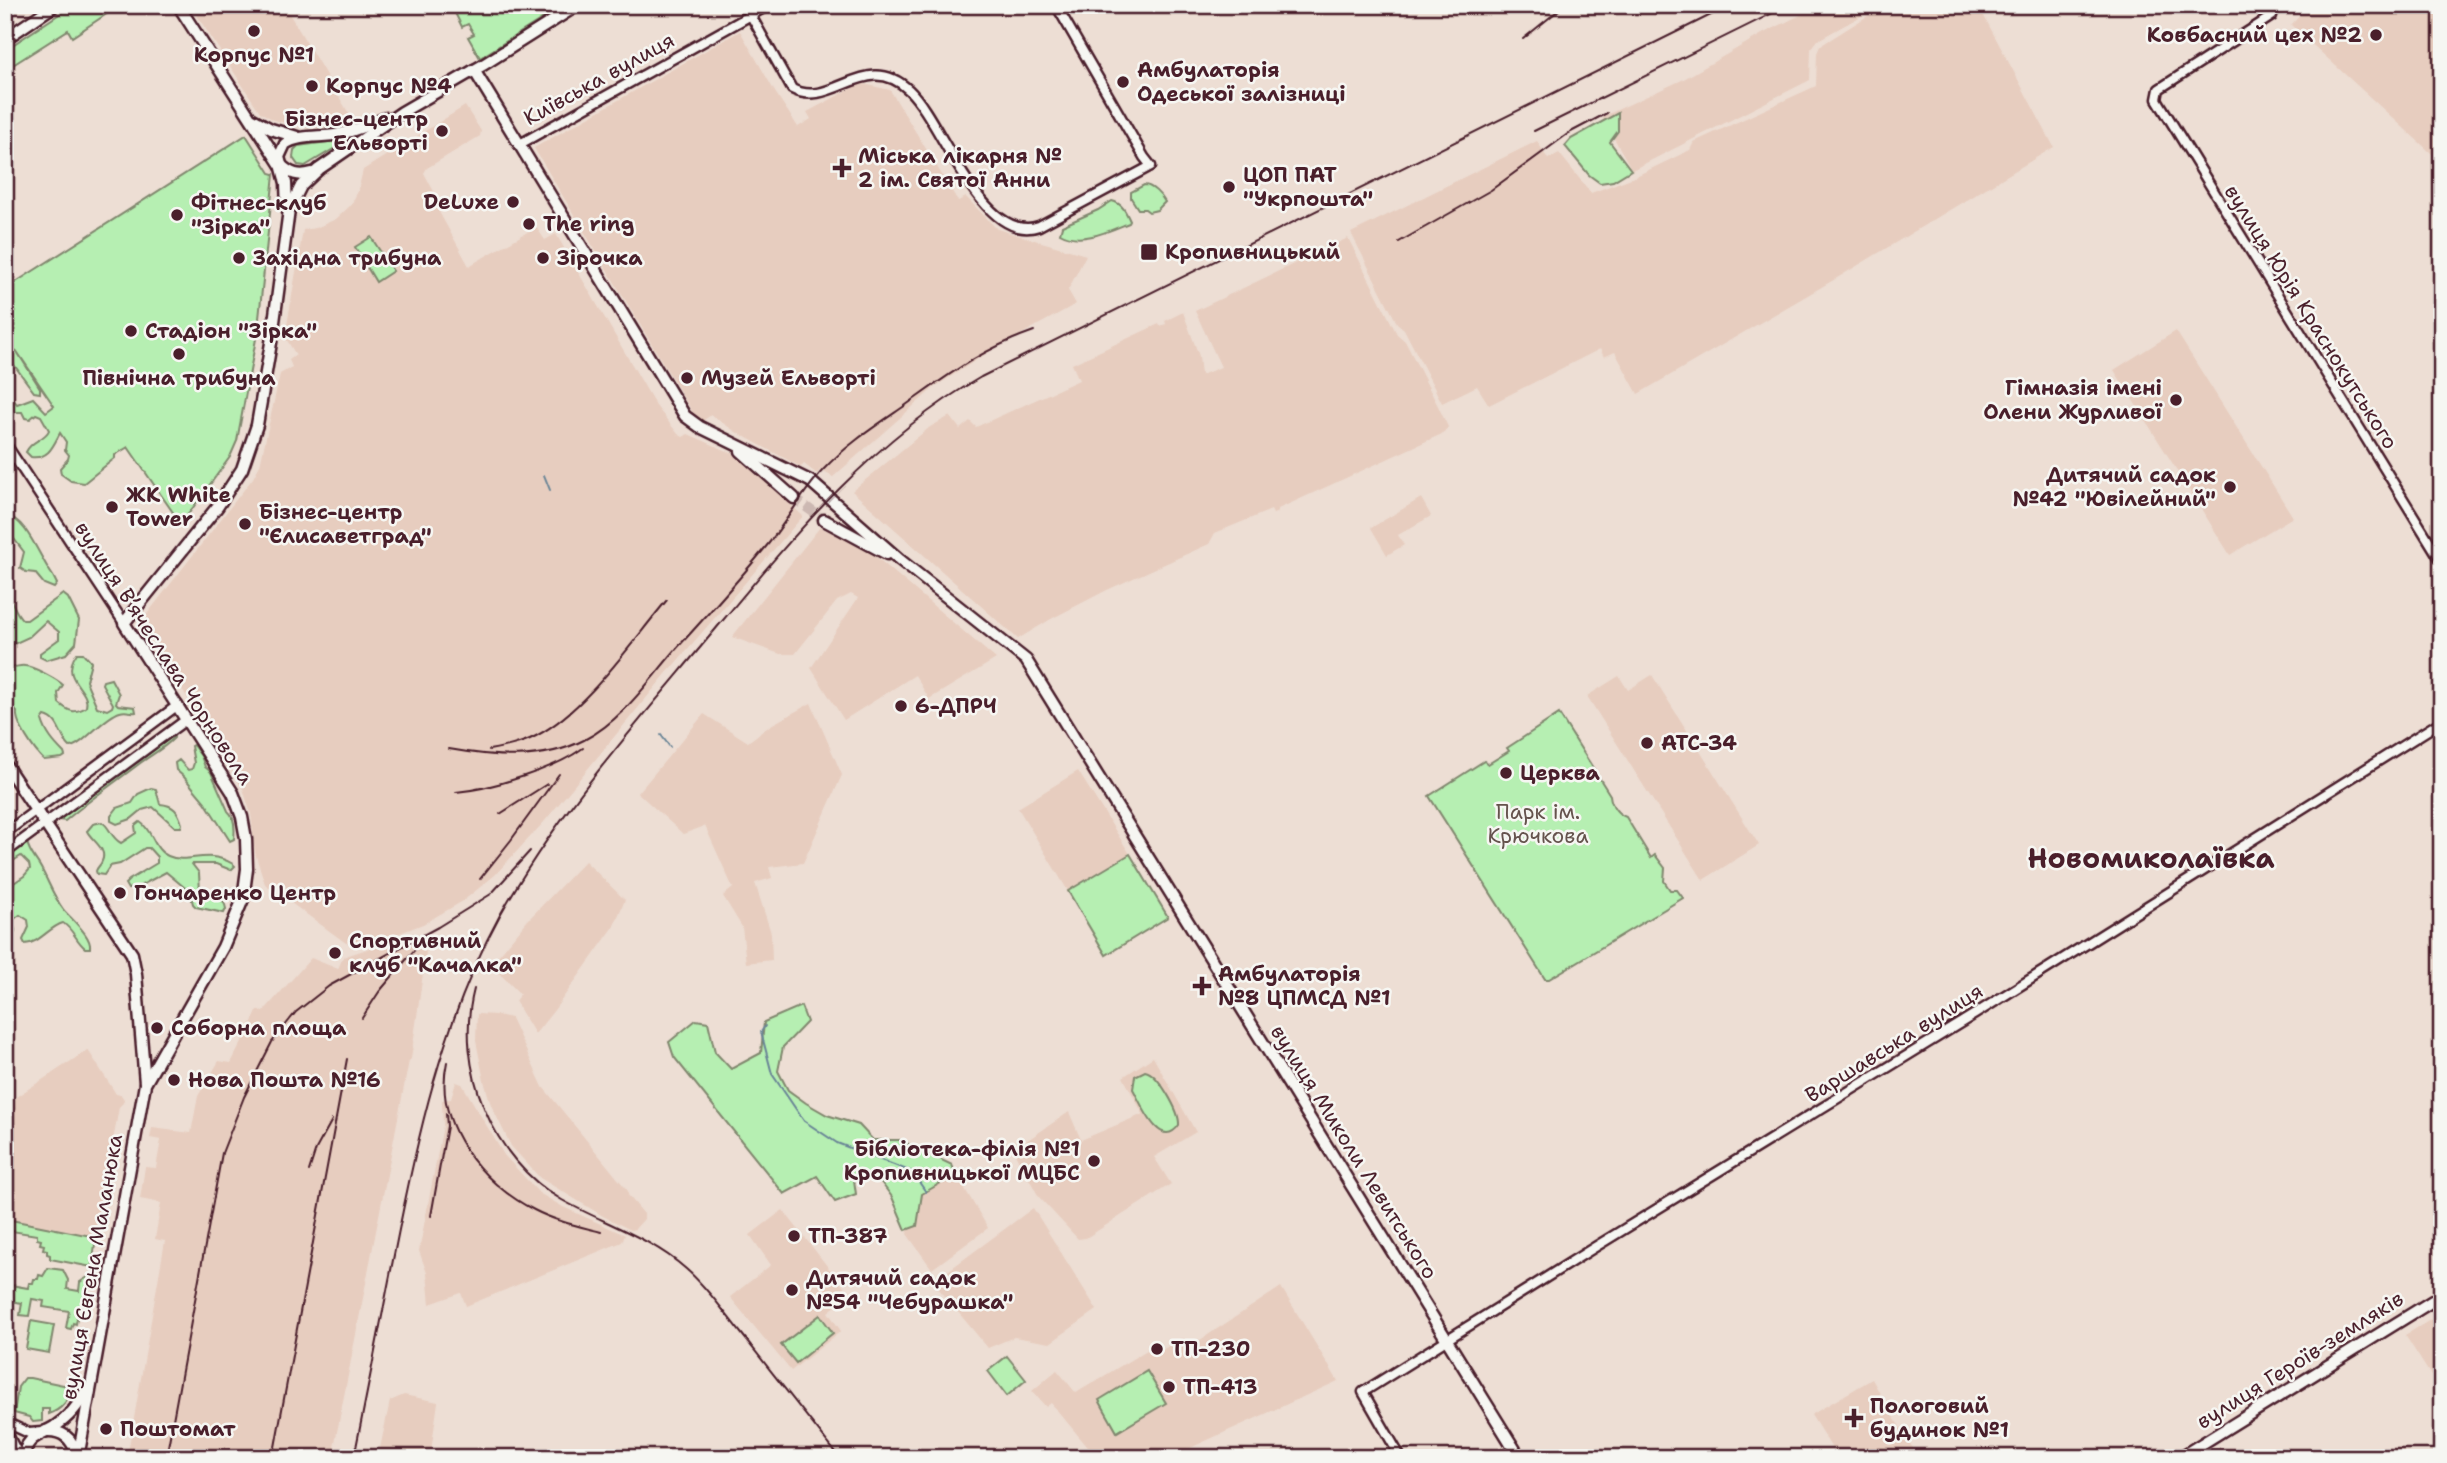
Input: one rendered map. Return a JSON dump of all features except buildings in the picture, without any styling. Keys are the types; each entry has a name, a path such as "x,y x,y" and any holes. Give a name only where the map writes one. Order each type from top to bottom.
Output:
{"main road":[{"path":"5,39 54,5"},
{"path":"178,5 280,164 286,183 286,234"},
{"path":"124,623 218,506 242,469 257,425 286,234 293,198 301,186 319,169 402,112 578,5"},
{"path":"474,70 680,411 692,422 810,481 900,560"},
{"path":"280,164 281,150 291,140 356,130 402,112"},
{"path":"250,115 271,129 305,138"},
{"path":"280,164 298,175 306,175 319,169"},
{"path":"730,441 794,498"},
{"path":"824,520 900,560"},
{"name":"вулиця Миколи Левитського","path":"900,560 1020,655 1038,679 1520,1458"},
{"name":"вулиця Вʼячеслава Чорновола","path":"124,623 239,804 246,839 246,884 238,914 223,947 145,1083"},
{"path":"5,764 132,954 145,1083"},
{"name":"вулиця Євгена Маланюка","path":"77,1458 145,1083"},
{"name":"вулиця Героїв-земляків","path":"2179,1458 2442,1296"},
{"path":"22,1458 26,1445 32,1438 54,1427 73,1411 90,1382"},
{"path":"42,1432 58,1432 68,1438 75,1448 77,1458"}],"street":[{"path":"745,5 792,89 810,94 871,75 880,75 900,82 911,92 930,119 988,209 1009,224 1028,228 1039,226 1152,166 1144,157 1056,5"},
{"name":"Київська вулиця","path":"520,144 769,5"},
{"name":"вулиця Юрія Краснокутського","path":"2272,16 2159,89 2157,99 2442,562"},
{"name":"вулиця Вʼячеслава Чорновола","path":"5,443 124,623"},
{"path":"5,833 178,705"},
{"path":"5,853 187,719"},
{"name":"Варшавська вулиця","path":"1401,1458 1363,1392 1965,1021 2442,721"},
{"path":"5,1422 29,1433 42,1432"},
{"path":"5,1429 22,1458"}],"shaded area":[{"path":"190,5 284,5 351,117 310,129 274,120 260,112"},
{"path":"1821,5 1881,5 1818,40 1811,49 1810,80 1632,170 1602,117 1682,80 1764,33"},
{"path":"1890,5 1978,5 2054,147 1638,394 1615,352 1604,357 1600,349 1489,405 1477,386 1442,403 1351,233 1537,141 1548,159 1559,153 1591,193 1634,177 1690,150 1694,142 1816,86 1817,53 1820,46"},
{"path":"2300,5 2442,5 2442,163 2291,25 2305,10"},
{"path":"740,31 798,127 811,119 807,112 859,83 890,90 958,201 966,197 997,229 1086,255 1068,290 1076,304 987,353 936,386 833,477 820,470 817,474 804,464 801,467 736,432 711,415 701,422 696,418 534,148"},
{"path":"465,106 481,131 480,136 427,168 424,173 439,201 438,210 469,266 536,227 545,240 556,234 656,406 678,434 683,437 688,434 734,454 803,516 666,674 544,822 495,875 463,901 423,924 400,933 346,943 265,884 255,853 251,814 243,789 145,628 144,618 253,478 260,465 280,374 292,367 289,360 296,355 285,337 303,230 316,228 336,219 351,205 363,170"},
{"path":"1348,238 1397,334 1405,341 1438,406 1448,427 1444,433 1278,509 1278,512 1273,514 1271,510 1215,533 1209,544 1107,590 1018,639 852,491 930,427 950,416 960,429 970,421 976,427 1079,380 1072,364 1159,324 1166,324 1165,321 1183,312 1199,356 1201,375 1221,367 1195,311"},
{"path":"2176,331 2293,517 2230,555 2114,370"},
{"path":"1421,498 1431,516 1398,535 1404,545 1387,555 1371,528"},
{"path":"820,527 868,550 996,659 929,699 915,675 844,720 811,668 858,598 851,594 837,601 795,654 780,654 732,637"},
{"path":"1652,675 1759,845 1703,880 1587,696 1619,676 1628,690"},
{"path":"811,703 842,775 803,863 769,867 772,878 755,883 771,933 772,960 746,963 742,927 723,896 733,888 705,826 683,834 638,793 704,714 748,742 771,725"},
{"path":"1078,771 1130,854 1068,891 1018,808"},
{"path":"585,861 625,900 613,928 535,1034 515,1001 520,994 496,970 494,961 528,920"},
{"path":"397,939 426,952 411,1059 332,1458 127,1458 165,1241 155,1239 161,1203 140,1199 145,1167 156,1168 161,1140 150,1138 152,1128 191,1133 198,1096 219,1061 231,1063 258,1010 263,1012 311,958 338,969 343,957"},
{"path":"477,1014 511,1018 543,1087 644,1214 644,1219 635,1229 631,1230 603,1216 540,1178 511,1146 491,1105 484,1081 476,1041"},
{"path":"88,1050 116,1094 124,1099 119,1107 100,1216 96,1223 96,1237 5,1219 5,1147 16,1097"},
{"path":"1153,1057 1196,1132 1154,1157 1171,1184 1086,1238 1078,1239 1039,1197 1013,1150 1069,1112 1081,1140 1143,1114 1123,1077"},
{"path":"456,1082 462,1084 504,1155 539,1193 625,1235 622,1242 466,1306 461,1293 430,1304 427,1273 419,1251 443,1126 442,1100 451,1099"},
{"path":"956,1174 988,1228 932,1269 907,1234 922,1194"},
{"path":"1033,1208 1097,1310 1050,1343 1014,1337 988,1348 933,1282"},
{"name":"Дитячий садок №54 \"Чебурашка\"","path":"783,1210 850,1295 828,1312 841,1331 791,1371 730,1297 771,1265 750,1235"},
{"path":"1281,1287 1338,1381 1168,1458 1097,1458 1051,1403 1046,1407 1032,1391 1057,1370 1076,1393 1147,1350 1152,1356 1182,1338 1194,1344"},
{"path":"2442,1313 2442,1393 2405,1335"},
{"name":"Пологовий будинок №1","path":"1872,1379 1919,1458 1838,1458 1811,1415"},
{"path":"404,1395 438,1402 430,1458 378,1458 390,1401"}],"green space":[{"path":"73,5 120,5 72,37 68,30 5,70 5,50"},
{"path":"460,5 564,5 480,58 468,37 474,34 468,24 462,27 453,9"},
{"path":"1618,113 1618,131 1610,142 1631,170 1613,181 1600,183 1589,175 1565,146 1571,139"},
{"name":"Стадіон \"Зірка\"","path":"246,135 270,173 274,174 258,328 237,441 230,457 181,524 128,447 84,483 71,481 61,474 60,468 69,455 65,450 66,442 60,433 46,454 31,457 26,452 49,430 41,416 36,414 30,419 25,418 22,412 15,412 5,422 5,389 17,404 33,398 46,412 54,406 16,350 40,388 40,393 34,392 14,365 5,368 5,339 10,342 5,335 5,289"},
{"path":"350,139 305,166 298,165 293,158 294,150 298,146"},
{"path":"1144,185 1156,191 1165,202 1157,210 1149,212 1138,209 1131,198 1131,192"},
{"path":"1112,201 1123,208 1129,223 1086,237 1077,238 1060,233 1062,226"},
{"path":"371,237 393,271 376,282 355,247"},
{"path":"5,515 20,523 26,531 57,584 54,588 44,584 35,573 20,568 24,552 11,535 5,532"},
{"path":"5,590 23,620 27,620 63,594 68,598 79,620 76,643 66,654 46,660 40,657 40,653 59,639 59,632 46,621 29,637 5,648 5,632 11,629 12,620 5,616"},
{"path":"77,653 83,653 91,662 86,681 97,707 107,710 112,707 113,704 102,684 103,681 111,679 119,694 116,703 135,707 136,712 122,711 114,715 70,747 54,721 45,716 42,720 46,730 65,756 44,760 22,730 17,712 5,699 5,658 13,667 29,667 63,685 58,693 59,703 69,710 79,711 86,707 86,700 71,670"},
{"name":"Парк ім. Крючкова","path":"1559,714 1610,795 1615,809 1626,817 1651,858 1655,855 1665,868 1664,881 1670,890 1677,890 1683,898 1545,979 1429,796 1484,761 1488,764 1509,751 1507,748"},
{"path":"174,733 174,738 166,745 65,821 58,820 58,817"},
{"path":"193,745 205,767 211,772 232,817 234,839 230,841 205,802 176,770 175,763 179,760 188,770 192,769"},
{"path":"151,788 156,789 160,804 172,807 177,812 181,827 175,827 153,807 117,824 111,821 117,808 132,803 138,794"},
{"path":"102,822 121,843 136,833 135,826 140,822 159,849 168,856 183,859 215,857 233,864 235,866 231,870 216,864 192,864 199,873 200,892 222,900 226,909 224,913 196,907 190,892 166,872 140,886 128,889 125,884 129,880 157,863 157,857 149,848 120,864 110,866 104,875 97,874 103,853 87,831 93,824"},
{"path":"23,842 27,842 63,909 88,938 90,948 85,948 63,923 35,941 25,944 23,940 29,927 28,920 20,915 14,919 13,937 5,942 5,889 30,869 21,856 5,866 5,856"},
{"path":"1130,854 1168,917 1106,955 1068,891"},
{"path":"801,1006 807,1022 783,1047 778,1071 788,1090 827,1115 859,1125 873,1140 900,1140 952,1165 956,1174 922,1194 917,1226 906,1230 892,1197 877,1177 854,1180 856,1194 835,1202 817,1176 784,1194 674,1057 669,1042 696,1020 708,1022 715,1052 731,1069 761,1053 764,1022"},
{"path":"1145,1071 1156,1078 1176,1111 1179,1125 1172,1132 1165,1133 1158,1129 1146,1114 1133,1089 1135,1076"},
{"path":"6,1219 96,1237 92,1267 50,1259 37,1235 5,1230"},
{"path":"48,1268 63,1270 68,1280 67,1289 79,1291 80,1282 91,1275 86,1303 79,1306 76,1324 73,1323 71,1329 66,1328 69,1311 43,1307 44,1301 32,1299 29,1316 20,1315 22,1303 5,1300 5,1284 28,1288 29,1283 38,1279 39,1275 43,1276"},
{"path":"820,1315 833,1333 796,1363 781,1345"},
{"path":"31,1321 54,1325 49,1353 26,1349"},
{"path":"1007,1356 1026,1380 1007,1396 988,1371"},
{"path":"1147,1371 1166,1403 1117,1432 1099,1400"},
{"path":"25,1378 73,1387 61,1407 49,1414 49,1409 42,1409 42,1421 33,1422 29,1417 14,1413 18,1387"}],"waterway":[{"path":"544,475 550,490"},
{"path":"661,735 670,747"},
{"path":"765,1026 761,1032 772,1074 804,1121 837,1143 912,1172 926,1192"}],"tunnel":[{"path":"794,498 824,520"}],"railway":[{"path":"1523,39 1565,5"},
{"path":"354,1458 402,1216 433,1083 462,997 500,915 548,838 603,765 748,590 839,489 906,428 981,377 1731,5"},
{"path":"1534,131 1789,5"},
{"path":"1399,242 1491,190 1569,133 1607,113"},
{"path":"449,749 483,754 534,755 568,747 598,732 635,698 736,583 815,479 832,461 852,443 967,363 1034,331"},
{"path":"489,750 530,739 572,710 606,675 667,600"},
{"path":"456,792 522,777 583,748"},
{"path":"480,879 559,774"},
{"path":"500,814 547,784"},
{"path":"166,1458 222,1153 244,1097 272,1042 296,1012 329,986 438,927 491,894 530,851"},
{"path":"362,1018 379,992 422,941"},
{"path":"474,989 469,1019 469,1049 475,1079 484,1108 498,1136 516,1161 537,1183 562,1200 642,1239 686,1269 715,1300 840,1458"},
{"path":"273,1458 347,1059"},
{"path":"447,1062 447,1107 454,1129 479,1168 514,1198 534,1210 601,1232"},
{"path":"431,1216 447,1126 446,1114"},
{"path":"309,1171 316,1149 332,1120"}],"place":[{"name":"Корпус №1","path":"254,31"},
{"name":"Ковбасний цех №2","path":"2376,35"},
{"name":"Амбулаторія Одеської залізниці","path":"1123,82"},
{"name":"Корпус №4","path":"312,86"},
{"name":"Бізнес-центр Ельворті","path":"442,131"},
{"name":"Міська лікарня № 2 ім. Святої Анни","path":"842,168"},
{"name":"ЦОП ПАТ \"Укрпошта\"","path":"1229,187"},
{"name":"DeLuxe","path":"513,202"},
{"name":"Фітнес-клуб \"Зірка\"","path":"177,215"},
{"name":"The ring","path":"529,224"},
{"name":"Кропивницький","path":"1149,252"},
{"name":"Західна трибуна","path":"239,258"},
{"name":"Зірочка","path":"543,258"},
{"name":"Стадіон \"Зірка\"","path":"131,331"},
{"name":"Північна трибуна","path":"179,354"},
{"name":"Музей Ельворті","path":"687,378"},
{"name":"Гімназія імені Олени Журливої","path":"2176,400"},
{"name":"Дитячий садок №42 \"Ювілейний\"","path":"2230,487"},
{"name":"ЖК White Tower","path":"112,507"},
{"name":"Бізнес-центр \"Єлисаветград\"","path":"245,524"},
{"name":"6-ДПРЧ","path":"901,706"},
{"name":"АТС-34","path":"1647,743"},
{"name":"Церква","path":"1506,773"},
{"name":"Гончаренко Центр","path":"120,893"},
{"name":"Спортивний клуб \"Качалка\"","path":"335,953"},
{"name":"Амбулаторія №8 ЦПМСД №1","path":"1202,986"},
{"name":"Соборна площа","path":"157,1028"},
{"name":"Нова Пошта №16","path":"174,1080"},
{"name":"Бібліотека-філія №1 Кропивницької МЦБС","path":"1094,1161"},
{"name":"ТП-387","path":"794,1236"},
{"name":"Дитячий садок №54 \"Чебурашка\"","path":"792,1290"},
{"name":"ТП-230","path":"1157,1349"},
{"name":"ТП-413","path":"1169,1387"},
{"name":"Пологовий будинок №1","path":"1854,1418"},
{"name":"Поштомат","path":"106,1429"}],"district":[{"name":"Новомиколаївка","path":"2151,858"}]}
